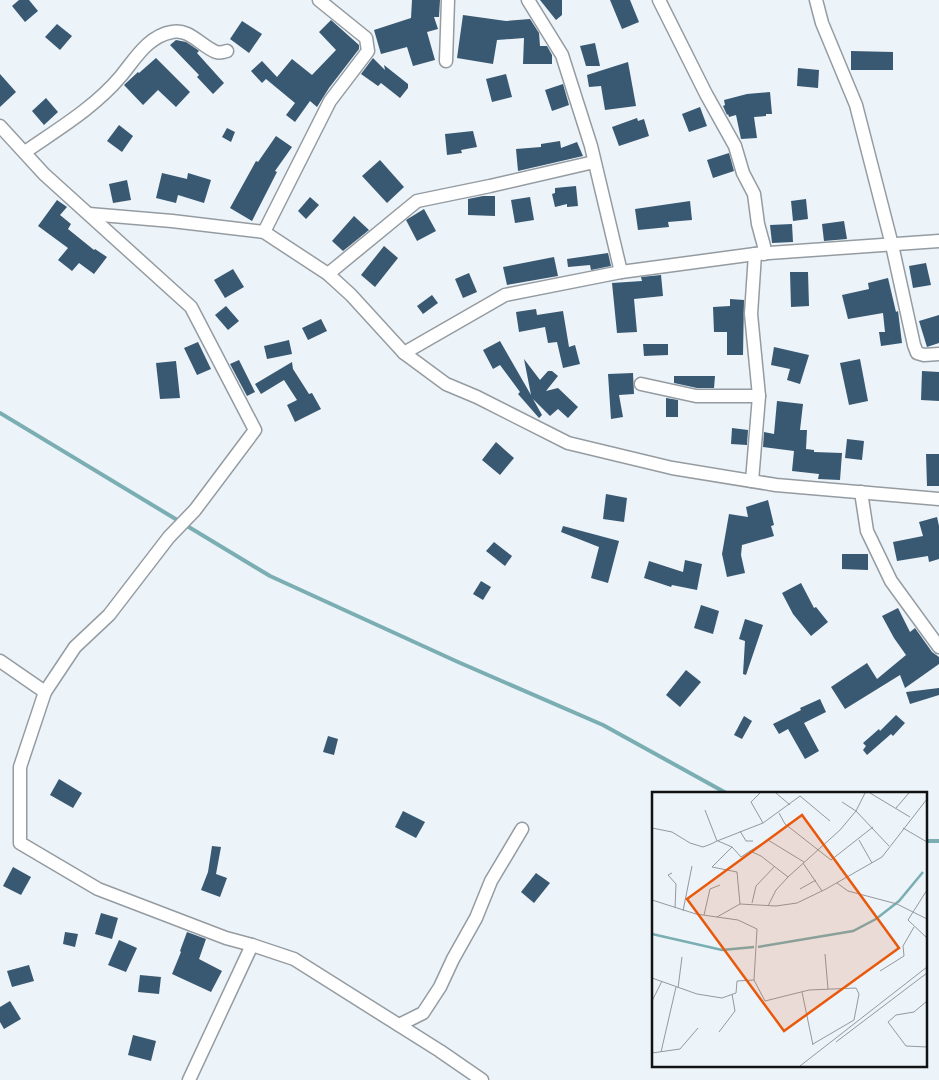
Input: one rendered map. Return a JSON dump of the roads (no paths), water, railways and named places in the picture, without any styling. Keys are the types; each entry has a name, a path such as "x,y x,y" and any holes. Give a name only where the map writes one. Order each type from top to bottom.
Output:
{"street":[{"path":"264,232 330,101 368,51 366,38 319,0"},
{"path":"446,61 448,0"},
{"path":"528,0 562,55 591,146 621,272"},
{"path":"659,0 706,94 735,146 743,173 754,194 759,254 751,314 759,396 752,481"},
{"path":"816,0 822,23 856,105 892,245 908,321 917,353 924,355 939,354"},
{"path":"24,152 91,106 104,94 140,51 158,36 174,31 191,35 218,52 227,52"},
{"path":"0,126 44,174 191,307 254,430 195,510 169,536 109,615 75,647 45,692 20,767 20,844 98,889 226,938 294,959 440,1051 482,1080"},
{"path":"328,274 417,201 594,162"},
{"path":"89,214 172,221 264,232 328,274 351,295 404,353 446,384 477,397 568,443 672,468 776,485 939,499"},
{"path":"404,353 505,295 621,272 759,254 939,241"},
{"path":"640,384 696,396 759,396"},
{"path":"861,492 867,531 891,581 939,647"},
{"path":"0,661 45,692"},
{"path":"399,1025 423,1013 435,994 476,918 491,881 522,828"},
{"path":"189,1080 252,945"}],"waterway":[{"path":"0,413 270,576 458,662 603,725 724,792"},
{"path":"926,841 939,841"}]}
